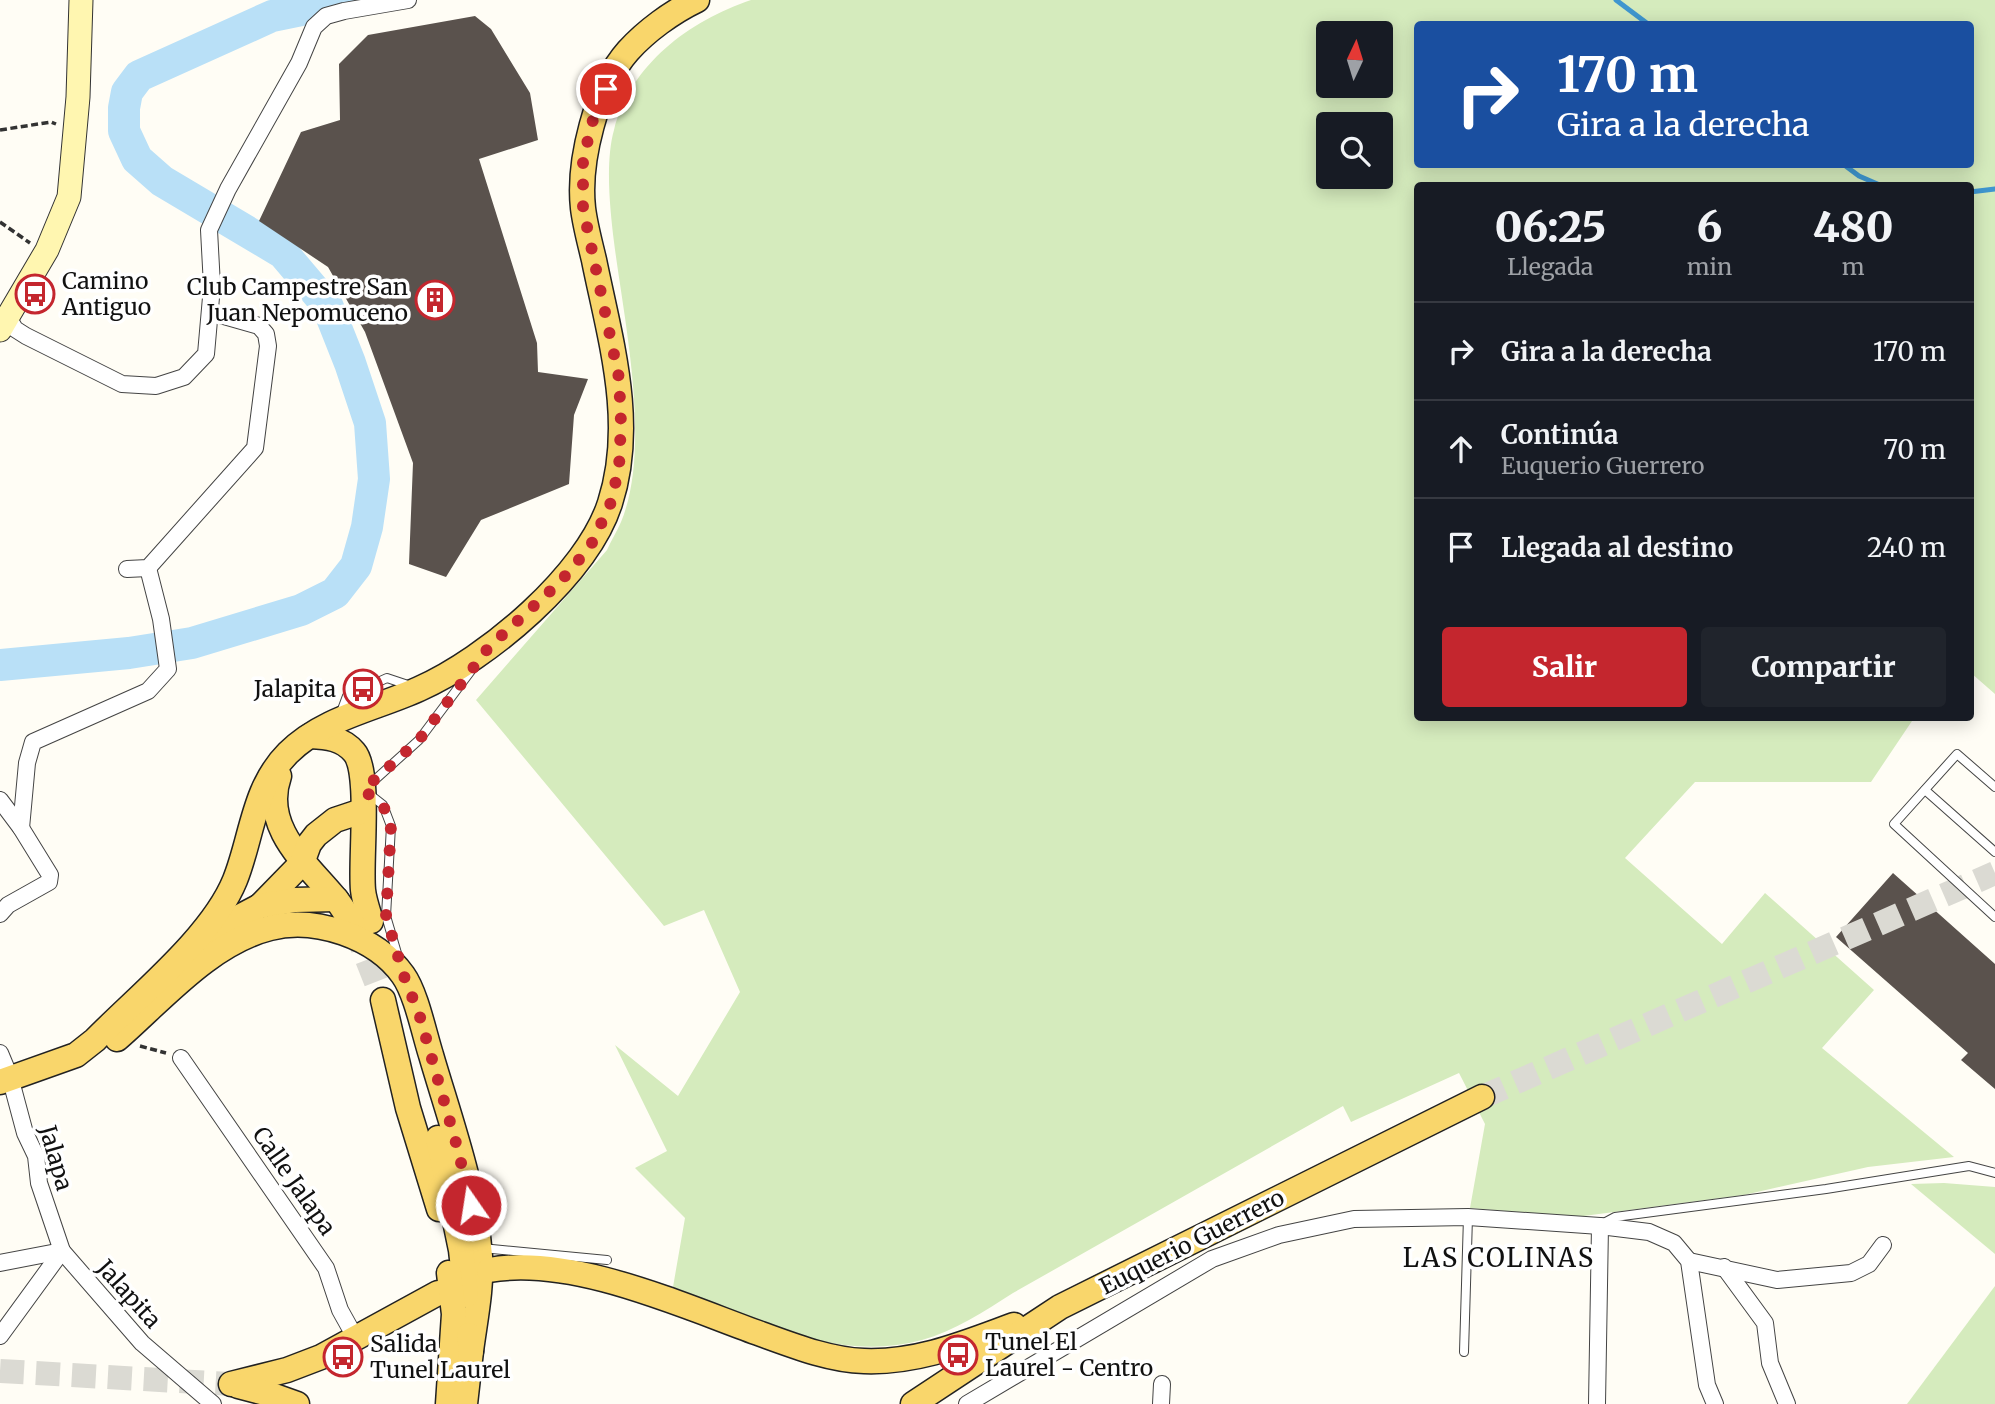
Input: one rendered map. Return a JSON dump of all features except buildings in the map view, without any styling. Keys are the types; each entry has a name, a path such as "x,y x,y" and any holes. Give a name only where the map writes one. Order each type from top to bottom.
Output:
{"main road":[{"path":"4,323 47,250 69,197 78,97 81,0"},
{"path":"5,1083 76,1055 95,1040 207,926 235,880 261,796 275,768 288,753 338,720 420,689 489,647 559,583 590,547 610,505 619,468 621,423 619,378 583,208 583,163 591,125 606,89 626,53 655,26 697,0"},
{"path":"288,753 275,788 276,818 302,863 362,923 363,772 353,750 342,741 310,736"},
{"path":"260,906 302,863 309,844 316,835 363,800"},
{"path":"193,941 260,906 295,900 336,899"},
{"path":"5,1083 77,1065 103,1050 167,992 221,951 246,936 271,927 292,924 317,926 339,932 385,956 442,1153 461,1250 471,1351"},
{"path":"395,990 420,1017 458,1150 484,1259 465,1404"},
{"path":"395,990 408,1108 438,1206 454,1314 448,1404"},
{"name":"Euquerio Guerrero","path":"913,1404 1060,1307 1482,1097"},
{"path":"484,1259 508,1266 536,1266 589,1277 671,1301 807,1349 864,1361 939,1352 1060,1307"},
{"path":"297,1404 231,1384 287,1370 321,1357 438,1293"}],"street":[{"path":"4,323 122,384 156,386 184,377 206,354 212,286 209,230 228,188 299,63 314,27 326,16 408,0"},
{"path":"127,569 148,568 255,448 268,346 266,334 259,326 210,312"},
{"path":"22,828 27,762 33,742 148,691 168,669 161,619 148,568"},
{"path":"0,800 22,828 50,875 49,882 8,905 0,914"},
{"name":"Jalapa","path":"0,1053 5,1083 36,1156 39,1183 62,1251"},
{"name":"Calle Jalapa","path":"181,1058 326,1268 340,1310 355,1338"},
{"path":"967,1404 1212,1259 1279,1235 1354,1219 1468,1217 1649,1232 1674,1243 1689,1261 1707,1385 1715,1404"},
{"path":"1597,1404 1600,1226"},
{"path":"1689,1261 1777,1280 1852,1273 1869,1264 1883,1245"},
{"path":"1,1265 62,1251"},
{"path":"0,1336 62,1251"},
{"name":"Jalapita","path":"62,1251 142,1343 214,1404"},
{"path":"1724,1267 1765,1323 1770,1363 1787,1404"},
{"path":"1161,1404 1163,1384"}],"lane":[{"path":"395,990 386,916 391,826 383,805 363,800 419,740 489,647"},
{"path":"1995,787 1957,754 1894,824 1995,917"},
{"path":"1925,790 1995,852"},
{"path":"1600,1226 1615,1217 1826,1189 1969,1166 1995,1172"},
{"path":"1464,1352 1468,1217"},
{"path":"484,1259 607,1260"}],"path":[{"path":"0,130 51,122 58,127"},
{"path":"0,222 33,245"},
{"path":"139,1046 154,1048 181,1058"}],"green space":[{"path":"751,0 1995,0 1995,694 1974,676 1974,182 1414,182 1414,721 1912,721 1871,782 1695,782 1625,858 1722,944 1765,893 1874,990 1822,1048 1954,1157 1868,1167 1744,1195 1576,1217 1470,1208 1485,1124 1459,1073 1351,1122 1343,1106 969,1320 922,1340 890,1346 826,1342 764,1324 673,1287 685,1218 635,1168 667,1151 615,1045 678,1096 740,992 704,910 664,926 476,700 607,550 621,522 630,492 635,421 629,346 611,215 611,143 622,106 634,85 648,65 685,33 728,9"},
{"path":"1944,1183 1995,1187 1995,1254 1911,1184"},
{"path":"1995,1286 1995,1404 1907,1404"}],"waterway":[{"path":"0,665 129,653 192,643 301,610 335,593 356,566 367,527 374,479 370,423 327,305 283,253 162,181 137,159 124,131 127,92 139,76 272,16 350,0"},
{"path":"1616,0 1644,21"},
{"path":"1848,168 1873,182"},
{"path":"1974,192 1995,189"}],"tunnel":[{"path":"1482,1097 1995,873"},
{"path":"354,926 383,1000"},
{"path":"0,1371 231,1384"}],"place":[{"name":"Camino Antiguo","path":"35,294"},
{"name":"Club Campestre San Juan Nepomuceno","path":"435,300"},
{"name":"Jalapita","path":"363,689"},
{"name":"Tunel El Laurel - Centro","path":"958,1355"},
{"name":"Salida Tunel Laurel","path":"343,1357"}],"district":[{"name":"LAS COLINAS","path":"1499,1258"}],"route":[{"path":"471,1205 420,1017 386,916 391,826 383,805 363,790 419,740 489,647 559,583 590,547 610,505 619,468 619,378 583,208 583,163 591,125 606,89"}]}
